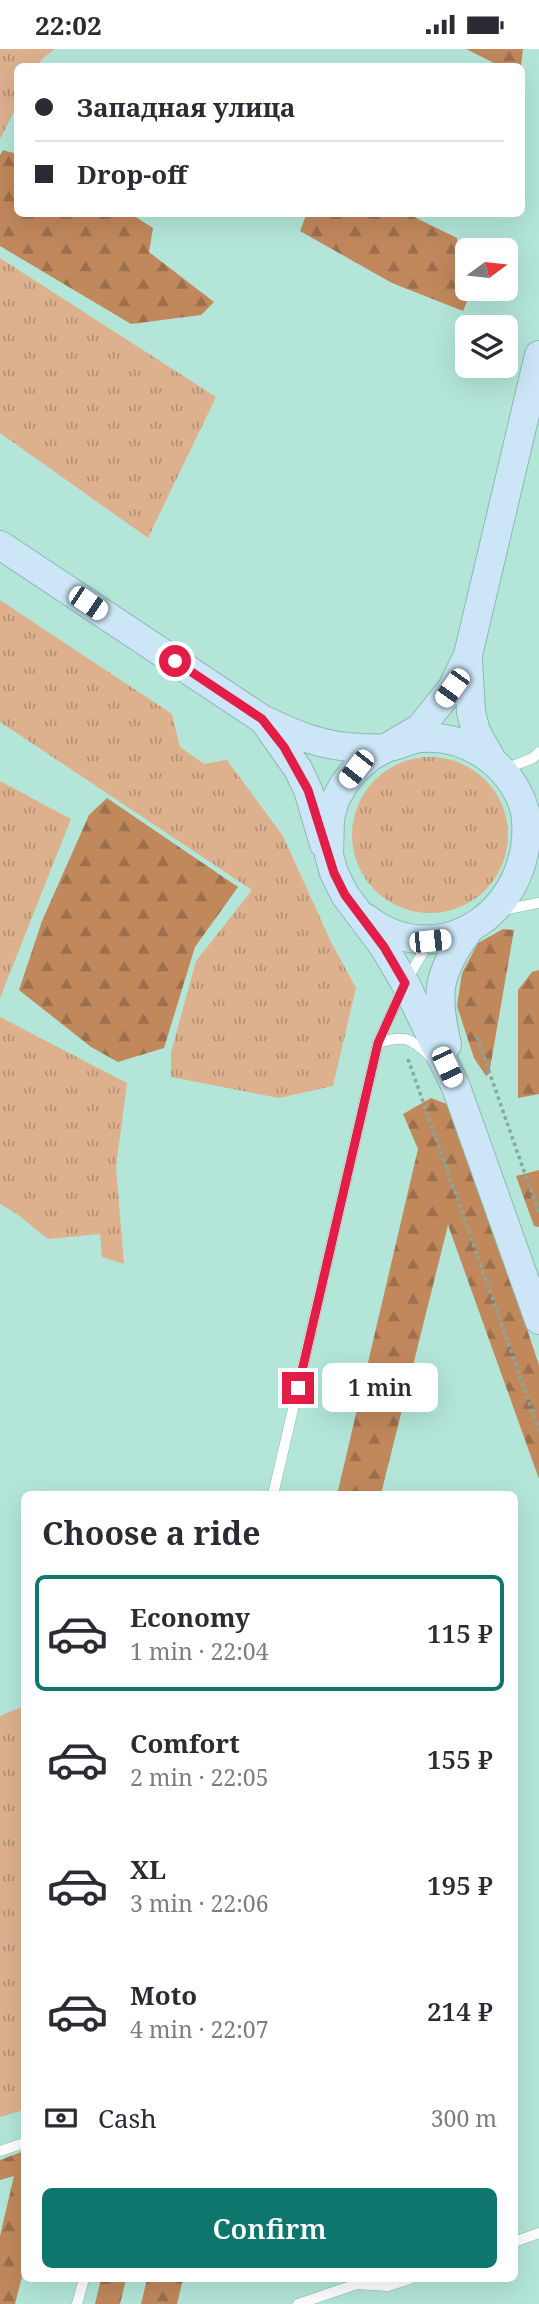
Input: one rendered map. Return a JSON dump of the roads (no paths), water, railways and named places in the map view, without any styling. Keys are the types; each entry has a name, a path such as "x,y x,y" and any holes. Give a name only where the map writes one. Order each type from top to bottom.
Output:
{"main road":[{"path":"334,873 328,837 335,800 356,769 420,728 452,688 468,656 539,355"},
{"path":"0,545 262,719 316,742 360,748 386,748 403,741 422,738 440,739 459,743 497,765"},
{"path":"361,914 393,934 430,941 467,933 501,910 514,893 523,874 530,833 526,812 518,793 476,732 471,712 468,656"},
{"path":"262,719 284,747 308,790 334,873 345,895 361,914 405,983 456,1087 539,1320"},
{"path":"456,1087 440,1013 441,984 449,957 467,933"}],"lane":[{"path":"497,765 533,758 539,752"},
{"path":"501,910 539,902"},
{"path":"274,1491 378,1043 405,983 430,941"},
{"path":"378,1043 398,1037 409,1039 428,1054 456,1087"},
{"path":"0,2151 21,2144"},
{"path":"518,2241 539,2233"},
{"path":"77,2304 83,2282"},
{"path":"298,2304 357,2284 377,2282 387,2287 401,2282"}]}
